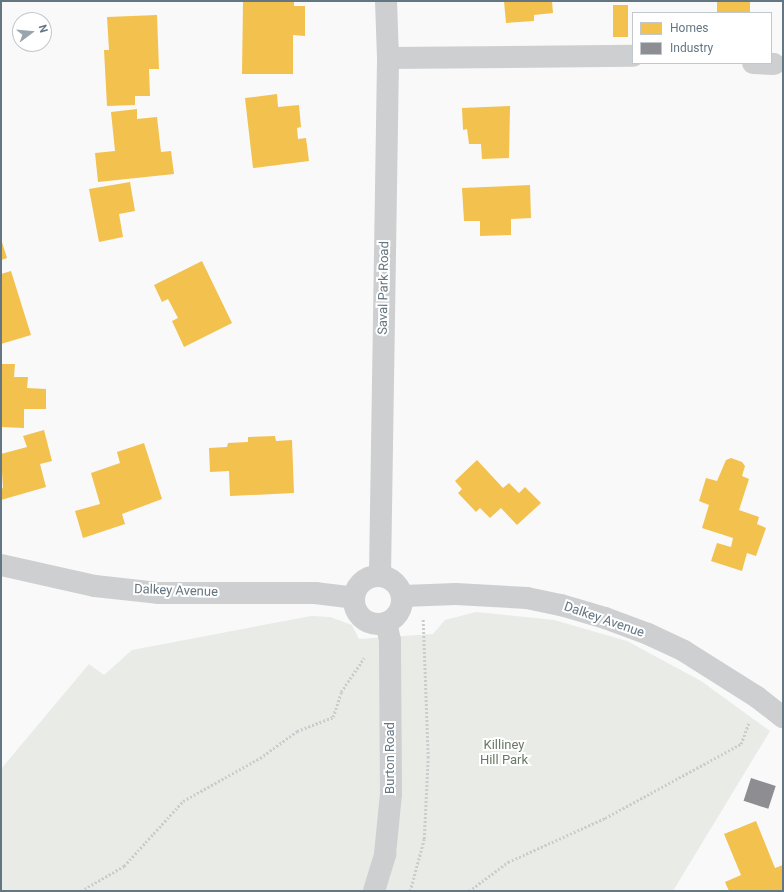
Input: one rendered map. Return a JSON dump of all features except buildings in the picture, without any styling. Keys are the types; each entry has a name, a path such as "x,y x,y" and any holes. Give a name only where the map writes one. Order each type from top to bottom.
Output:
{"street":[{"name":"Saval Park Road","path":"380,575 388,58 386,1"},
{"path":"388,58 632,56"},
{"name":"Dalkey Avenue","path":"1,565 95,586 158,593 315,593 354,598"},
{"path":"380,575 397,583 412,595 400,612 386,623 372,624 361,617 356,609 354,598 364,580 380,575"},
{"name":"Dalkey Avenue","path":"412,595 491,595 561,604 655,637 684,651 757,697 783,718"},
{"name":"Burton Road","path":"374,891 385,854 391,794 388,663 390,640 386,623"}],"path":[{"path":"410,891 424,839 428,758 425,642 412,595"},
{"path":"81,891 124,866 184,801 260,758 297,731 333,717 341,692 363,658 388,663"},
{"path":"469,891 508,862 605,818 741,744 757,697"}],"green space":[{"name":"Killiney Hill Park","path":"476,612 554,620 627,641 701,681 770,731 673,891 1,891 1,769 89,664 104,675 132,650 311,616 330,617 352,625 359,639 433,634 445,620"}]}
